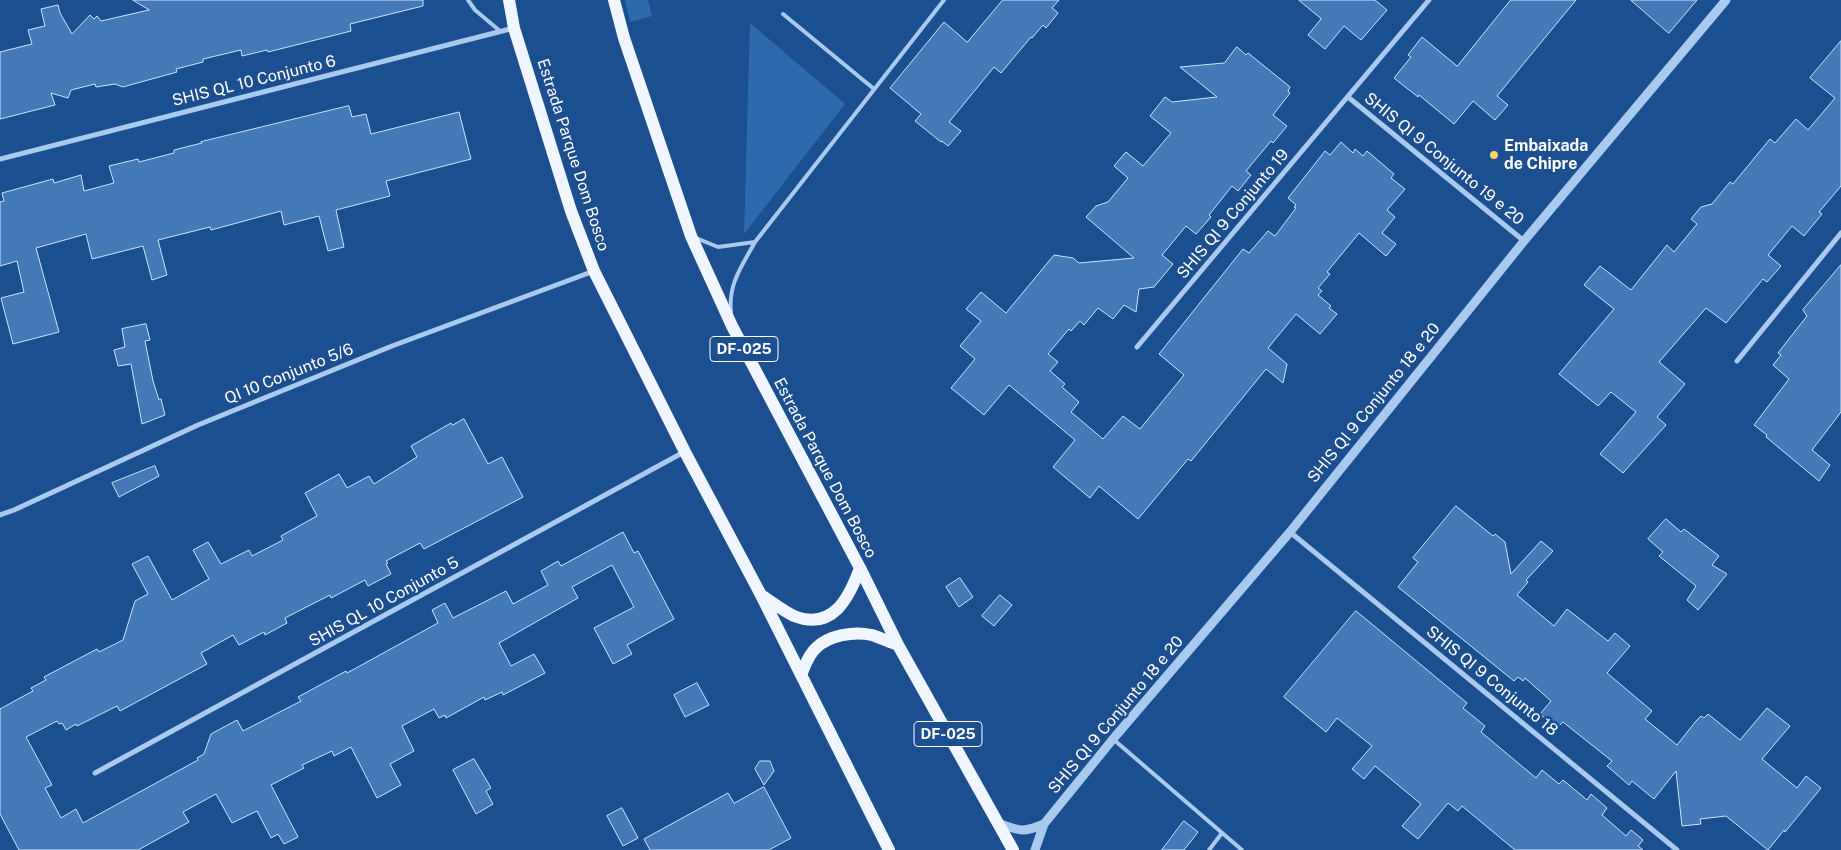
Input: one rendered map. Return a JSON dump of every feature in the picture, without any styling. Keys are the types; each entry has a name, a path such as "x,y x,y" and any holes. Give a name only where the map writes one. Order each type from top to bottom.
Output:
{"main road":[{"name":"Estrada Parque Dom Bosco","path":"508,0 514,28 571,211 594,271 685,452 761,595 889,850"},
{"name":"Estrada Parque Dom Bosco","path":"614,0 624,38 691,236 732,326 860,568 898,645 1013,850"},
{"path":"761,595 794,615 811,620 826,618 839,608 852,591 860,568"},
{"path":"801,675 815,648 823,642 841,635 870,635 898,645"}],"street":[{"name":"SHIS QI 9 Conjunto 19","path":"1137,347 1429,0"},
{"name":"SHIS QI 9 Conjunto 18 e 20","path":"1035,850 1044,824 1113,739 1290,532 1524,241 1726,0"},
{"name":"SHIS QL 10 Conjunto 6","path":"0,159 514,28"},
{"name":"SHIS QI 9 Conjunto 19 e 20","path":"1348,97 1524,241"},
{"path":"1736,361 1841,234"},
{"name":"QI 10 Conjunto 5/6","path":"0,515 198,424 392,346 594,271"},
{"name":"SHIS QL 10 Conjunto 5","path":"95,773 685,452"},
{"name":"SHIS QI 9 Conjunto 18","path":"1290,532 1677,850"},
{"path":"998,824 1016,830 1028,830 1044,824"}],"lane":[{"path":"468,0 475,10 500,32"},
{"path":"732,326 730,298 734,282 755,242 944,0"},
{"path":"783,14 874,89"},
{"path":"691,236 718,247 755,242"},
{"path":"1113,739 1242,850"},
{"path":"1209,850 1222,833"}],"shaded area":[{"path":"625,0 648,0 652,16 630,22"},
{"path":"750,23 845,104 744,234"}],"building":[{"path":"133,0 423,0 423,6 350,24 351,31 268,52 267,50 242,56 241,50 203,59 203,62 176,69 177,72 123,87 115,84 96,87 95,84 71,90 68,98 51,93 55,105 0,119 0,52 32,44 28,30 45,26 41,9 58,5 60,13 72,34 90,15 94,19 97,16 101,21 149,10"},
{"path":"1003,0 1059,0 1052,8 1058,13 1046,28 1043,25 1031,37 1001,73 994,67 949,122 961,131 948,146 915,121 921,114 890,88 944,22 967,42"},
{"path":"1299,0 1375,0 1387,10 1361,40 1344,26 1325,49 1308,35 1321,19"},
{"path":"1511,0 1576,0 1497,96 1508,105 1495,120 1473,101 1454,124 1419,95 1418,97 1394,78 1411,57 1408,55 1422,37 1457,66"},
{"path":"1631,0 1697,0 1669,33"},
{"path":"1841,41 1841,186 1819,212 1822,214 1804,236 1792,226 1768,255 1781,266 1767,282 1763,279 1726,323 1706,308 1659,362 1685,384 1657,417 1666,425 1623,473 1600,454 1636,412 1611,392 1598,406 1559,374 1614,309 1584,285 1600,266 1631,290 1667,245 1674,252 1697,224 1691,219 1701,207 1712,204 1730,182 1733,184 1770,139 1775,143 1796,119 1808,130 1835,98 1810,78"},
{"path":"1237,47 1246,55 1248,53 1290,87 1288,91 1290,93 1273,115 1287,126 1273,143 1271,141 1246,171 1251,175 1238,191 1232,186 1209,215 1211,217 1196,234 1186,226 1162,255 1173,264 1154,287 1139,289 1136,312 1124,305 1113,319 1098,308 1084,325 1080,321 1071,331 1069,329 1048,354 1058,362 1050,371 1065,384 1062,387 1079,402 1071,412 1103,439 1123,416 1140,429 1184,375 1159,354 1243,249 1249,253 1268,231 1275,236 1296,208 1294,207 1296,205 1288,198 1325,151 1330,155 1341,142 1353,153 1355,149 1363,156 1367,151 1394,174 1391,178 1405,189 1387,210 1395,217 1382,233 1396,244 1386,256 1359,233 1327,272 1330,274 1318,288 1322,291 1318,295 1337,314 1320,334 1296,314 1268,348 1287,364 1283,383 1266,369 1191,461 1188,459 1138,519 1099,486 1090,498 1053,467 1075,440 1009,385 984,415 951,388 975,359 960,346 981,321 966,309 981,292 1006,313 1054,255 1073,258 1079,263 1134,258 1086,217 1096,206 1108,202 1128,178 1114,166 1126,152 1143,166 1171,133 1150,116 1165,97 1172,102 1217,97 1180,67 1224,63"},
{"path":"349,106 352,117 366,114 371,134 459,112 471,159 386,181 390,196 336,210 344,247 328,251 319,216 284,225 281,211 211,230 210,227 158,240 167,275 152,280 143,246 92,259 86,234 36,248 59,332 13,344 1,298 24,292 17,261 0,266 0,202 4,201 2,193 53,179 54,183 81,175 84,191 114,183 109,166 138,159 139,162 174,153 174,150 201,142"},
{"path":"1841,265 1841,412 1812,450 1830,465 1819,481 1754,425 1789,379 1773,365 1781,355 1778,353 1807,316 1803,310"},
{"path":"146,324 150,340 145,341 153,381 159,400 161,399 165,415 142,424 131,364 118,366 114,350 125,347 122,329"},
{"path":"464,419 488,464 502,457 523,497 424,549 420,543 386,561 391,574 368,586 365,580 331,598 330,595 285,618 287,623 265,635 264,632 239,645 233,635 201,653 207,664 120,711 117,706 66,730 62,723 59,724 57,721 26,737 52,785 45,788 61,818 76,809 83,823 198,760 197,758 204,754 211,734 237,720 243,731 301,701 298,697 346,671 347,673 438,623 432,610 445,603 453,618 506,591 513,604 548,585 541,571 558,561 561,566 623,532 634,553 638,551 674,619 627,645 632,654 613,664 594,628 634,607 612,565 572,587 578,598 499,643 511,666 534,654 545,673 503,695 502,692 485,700 484,697 446,718 445,715 439,718 434,709 402,726 414,751 390,764 401,785 377,798 351,747 334,756 332,751 302,765 304,768 271,785 298,837 284,844 278,834 271,838 257,811 232,823 216,794 183,812 189,822 138,850 19,850 0,814 0,709 33,691 31,688 46,680 44,677 97,649 99,652 123,640 135,601 148,594 132,564 148,556 172,600 209,579 193,550 208,542 221,564 249,550 252,556 283,540 281,536 317,516 305,493 339,474 347,488 369,476 374,484 417,457 411,446 451,423 452,425"},
{"path":"155,466 159,476 119,497 112,483"},
{"path":"1456,506 1493,536 1495,534 1505,542 1511,574 1541,541 1553,551 1526,580 1528,582 1517,595 1554,626 1567,609 1608,641 1615,633 1630,646 1607,673 1652,711 1645,719 1677,745 1701,716 1704,718 1708,714 1740,740 1767,708 1790,726 1762,759 1797,788 1806,776 1821,788 1768,850 1726,816 1700,819 1701,824 1682,826 1676,771 1654,799 1632,781 1629,785 1607,766 1612,761 1563,722 1557,728 1540,714 1551,701 1525,678 1523,681 1518,677 1514,681 1398,587 1418,562 1413,558"},
{"path":"1666,519 1681,532 1684,529 1719,556 1712,565 1727,574 1698,610 1687,600 1696,586 1659,556 1663,552 1648,539"},
{"path":"960,578 973,597 959,607 946,587"},
{"path":"1000,595 1012,605 994,626 982,616"},
{"path":"1356,611 1467,703 1463,708 1485,726 1481,732 1536,778 1542,770 1559,784 1563,780 1587,800 1591,794 1607,808 1602,815 1626,836 1631,830 1643,840 1638,846 1643,850 1515,850 1462,806 1458,811 1448,803 1418,839 1402,826 1421,804 1375,766 1364,779 1352,769 1372,746 1337,718 1326,732 1284,697"},
{"path":"697,683 709,705 685,717 674,695"},
{"path":"474,759 491,788 486,791 493,804 476,814 453,770"},
{"path":"760,761 770,761 774,771 764,785 755,769"},
{"path":"764,787 791,838 769,850 650,850 644,839 728,793 734,803"},
{"path":"622,808 638,838 623,846 607,816"},
{"path":"1184,821 1198,832 1184,850 1162,850"}],"place":[{"name":"Embaixada de Chipre","path":"1494,155"}]}
